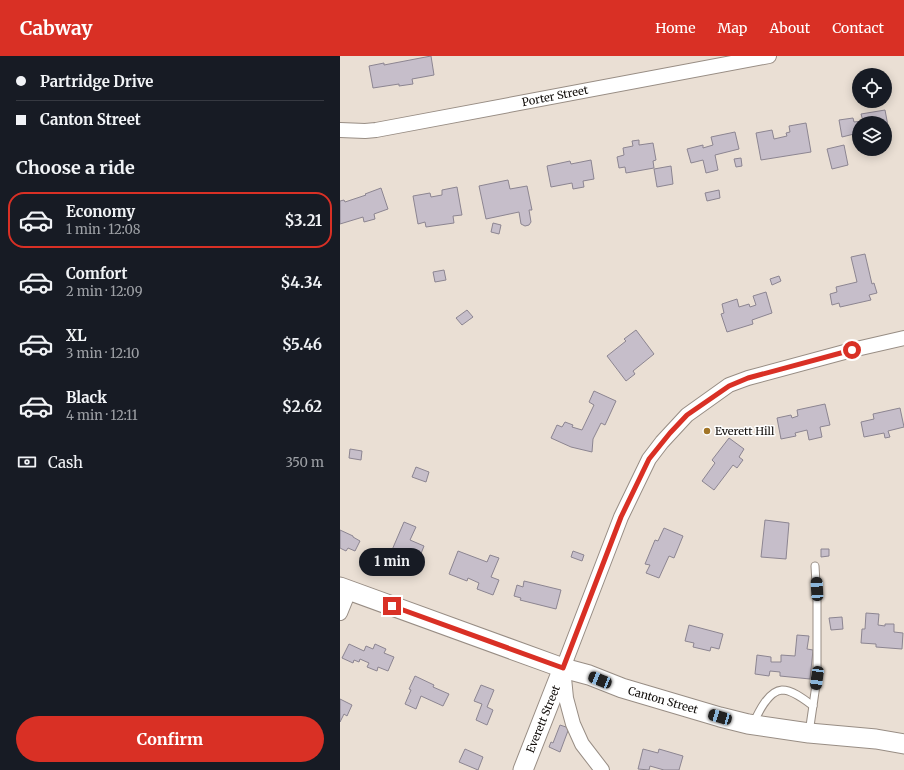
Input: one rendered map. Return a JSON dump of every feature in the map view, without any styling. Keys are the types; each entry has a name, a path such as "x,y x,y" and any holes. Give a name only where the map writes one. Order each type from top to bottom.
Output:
{"main road":[{"name":"Canton Street","path":"344,589 563,668 589,675 628,690 720,717 753,725 809,733 876,739 904,744"},
{"name":"Everett Street","path":"523,770 563,668"}],"street":[{"name":"Porter Street","path":"340,130 376,130 769,56"},
{"path":"602,770 582,744 573,724 566,698 563,668 621,517 646,466 662,442 687,415 729,386 748,378 852,350 904,338"},
{"path":"340,613 344,589"}],"lane":[{"path":"809,733 817,678 817,601 815,566"},
{"path":"753,725 761,707 771,696 782,690 800,697 813,706"}],"building":[{"path":"431,56 434,75 412,79 413,84 399,86 399,84 373,88 369,66 384,63 384,65"},
{"path":"885,110 886,116 862,116 861,114"},
{"path":"852,118 852,134 842,137 839,120"},
{"path":"806,123 811,152 761,160 756,133 772,130 774,139 787,136 786,133 790,132 789,126"},
{"path":"735,132 739,149 715,155 718,170 706,173 703,160 691,163 687,149 703,145 703,148 713,145 711,137"},
{"path":"639,140 639,145 653,143 656,160 653,161 654,168 626,173 625,167 619,168 617,157 624,155 623,148 633,146 632,141"},
{"path":"844,145 848,165 832,169 827,149"},
{"path":"741,158 742,166 736,167 734,159"},
{"path":"591,160 594,179 583,181 584,187 573,189 572,183 551,187 547,166 570,161 571,164"},
{"path":"671,166 673,184 657,187 654,169"},
{"path":"508,180 510,189 527,186 532,210 529,210 531,222 529,225 525,226 521,224 519,212 486,219 479,186"},
{"path":"457,187 462,215 453,216 454,223 426,227 425,222 418,224 413,196 430,193 431,197 442,195 442,190"},
{"path":"381,188 388,209 374,214 375,219 364,222 363,217 340,224 340,201 344,200 345,202"},
{"path":"719,190 720,198 707,201 705,193"},
{"path":"493,223 501,225 499,234 491,232"},
{"path":"865,254 872,284 874,283 877,293 869,295 871,300 840,307 839,303 832,305 830,294 837,292 836,287 857,282 851,257"},
{"path":"444,270 446,280 435,282 433,272"},
{"path":"779,276 781,281 772,285 770,279"},
{"path":"766,292 772,313 752,320 753,324 727,332 721,314 724,313 722,304 737,299 739,307 749,304 750,307 756,305 753,296"},
{"path":"467,310 473,317 462,325 456,318"},
{"path":"636,330 654,354 633,371 635,374 626,381 607,356 626,341 624,339"},
{"path":"594,391 616,401 605,425 601,423 593,439 592,452 571,447 551,438 557,425 562,427 565,422 573,425 572,427 582,430 594,405 589,402"},
{"path":"825,404 830,425 820,427 822,437 809,440 807,430 795,433 796,436 781,439 777,418 791,415 792,418 798,416 797,410"},
{"path":"900,408 904,427 888,431 890,437 885,438 884,433 864,437 861,422 874,419 873,414"},
{"path":"729,438 744,449 739,457 743,460 737,468 733,465 714,490 702,481 715,463 712,460"},
{"path":"350,449 362,451 361,460 349,458"},
{"path":"416,467 429,472 426,482 412,477"},
{"path":"765,520 789,523 786,559 761,557"},
{"path":"404,522 416,527 410,540 424,546 418,561 392,550"},
{"path":"664,528 683,536 674,558 669,556 659,578 646,573 650,565 645,564 655,540 658,541"},
{"path":"340,530 360,541 355,551 348,548 346,551 340,548"},
{"path":"821,549 829,549 829,556 821,557"},
{"path":"458,551 487,562 490,555 499,558 491,577 499,580 493,595 477,589 479,583 468,578 467,581 449,574"},
{"path":"573,551 584,555 582,561 571,557"},
{"path":"524,581 561,590 556,609 520,600 521,598 514,596 517,585 523,587"},
{"path":"866,613 879,614 878,625 885,626 885,624 894,624 894,632 903,633 902,649 876,647 876,644 861,643 862,629 865,629"},
{"path":"842,617 843,629 831,630 829,618"},
{"path":"689,625 723,634 719,649 711,647 710,651 693,647 694,643 685,641"},
{"path":"797,635 809,636 807,649 813,650 810,679 780,676 780,672 770,671 769,676 755,674 757,655 771,657 771,662 781,662 781,655 795,656"},
{"path":"349,644 364,651 366,646 373,649 375,644 386,649 384,653 394,657 388,671 378,667 377,671 367,667 369,663 360,659 359,662 354,660 353,663 342,658"},
{"path":"415,676 434,685 433,687 449,694 443,706 421,696 416,709 405,704 411,690 409,689"},
{"path":"481,685 494,690 487,707 493,710 487,725 476,720 482,704 474,701"},
{"path":"340,699 352,705 347,716 344,714 340,722"},
{"path":"560,725 569,728 560,752 549,747 551,742 553,743"},
{"path":"465,749 483,757 478,770 459,762"},
{"path":"643,749 658,753 659,749 683,756 679,770 664,770 650,766 649,770 638,769"}],"place":[{"name":"Everett Hill","path":"707,431"}],"route":[{"path":"392,606 563,668 621,517 649,459 670,433 687,415 729,386 748,378 852,350"}]}
